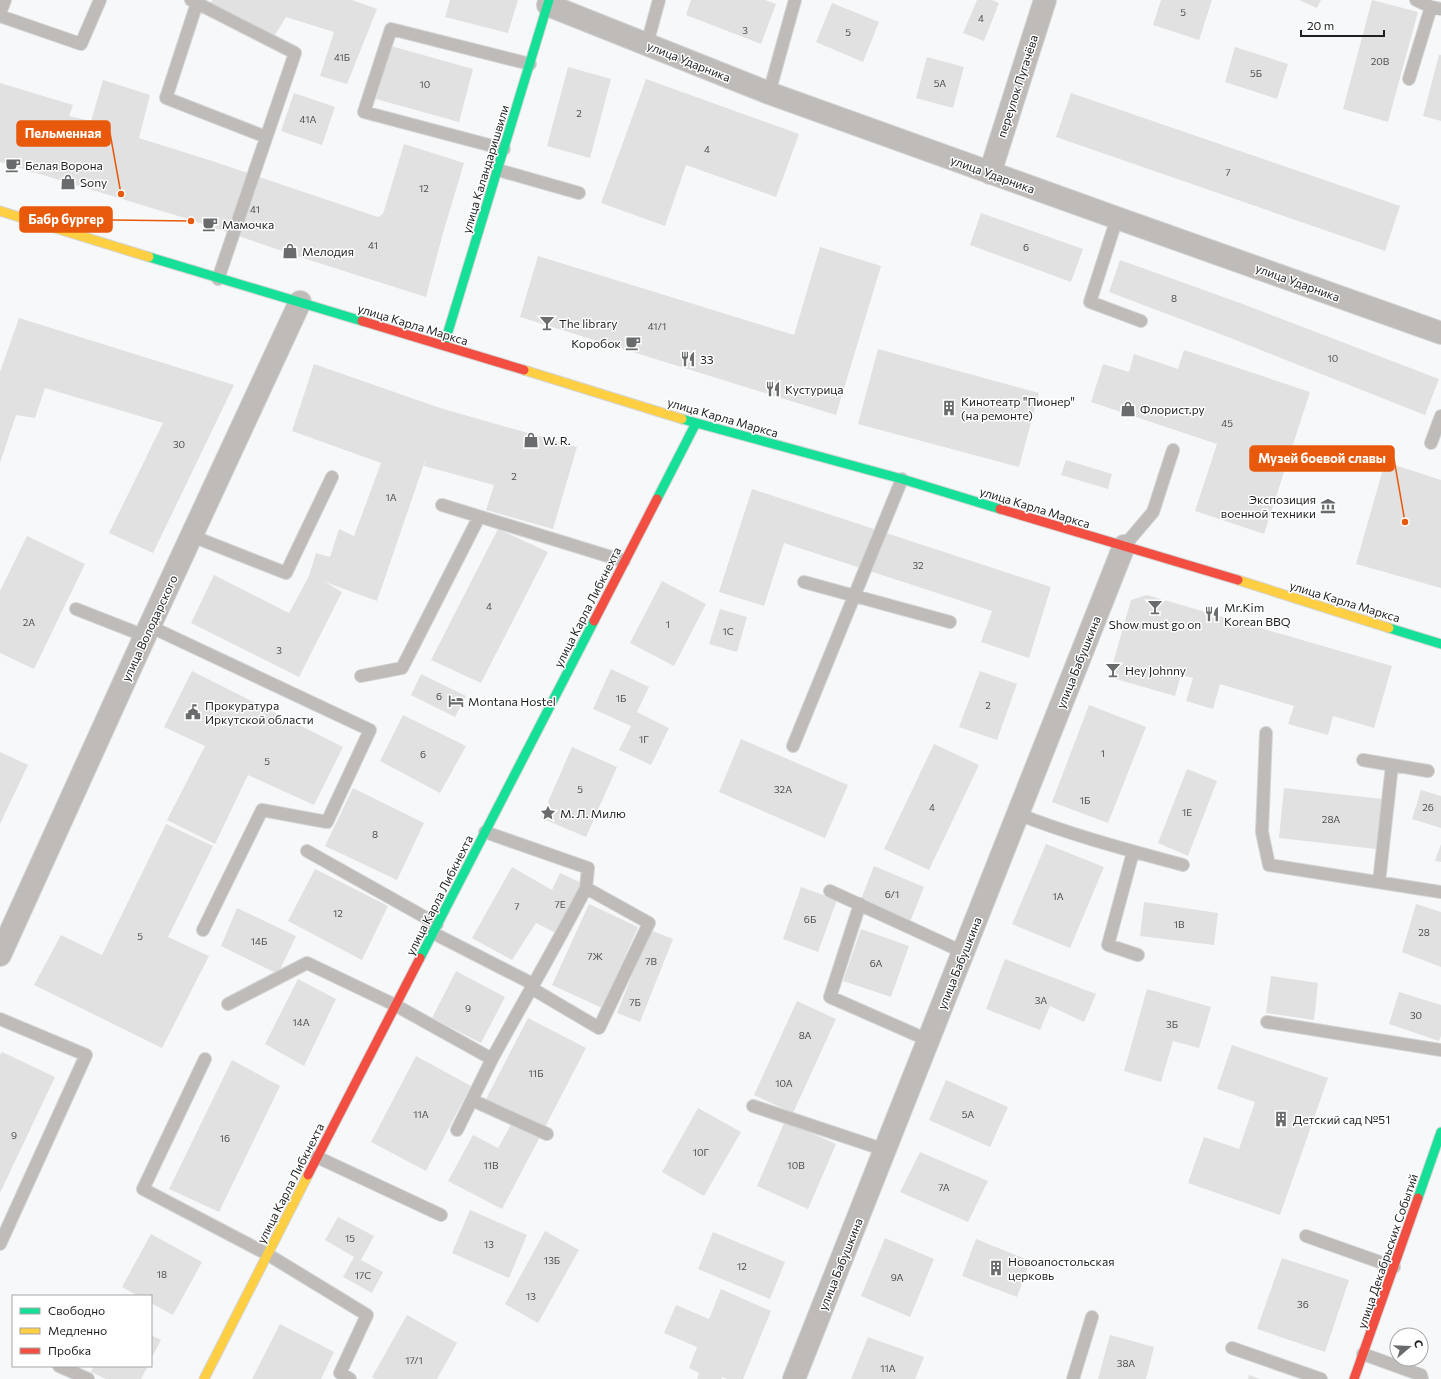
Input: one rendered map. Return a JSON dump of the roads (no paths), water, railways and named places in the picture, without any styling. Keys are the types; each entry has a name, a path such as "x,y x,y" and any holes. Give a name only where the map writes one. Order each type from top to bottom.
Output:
{"main road":[{"name":"улица Каландаришвили","path":"444,345 548,2"},
{"name":"улица Карла Маркса","path":"0,212 218,279 444,345 696,423 902,479 1172,559 1441,644"},
{"name":"улица Карла Либкнехта","path":"204,1379 395,1005 696,423"},
{"name":"улица Декабрьских Событий","path":"1354,1379 1441,1132"}],"street":[{"name":"переулок Пугачёва","path":"990,173 1045,0"},
{"name":"улица Ударника","path":"548,2 769,93 1441,333"},
{"name":"улица Володарского","path":"0,955 147,631 300,302"},
{"name":"улица Бабушкина","path":"794,1379 1124,546"}],"lane":[{"path":"5,0 0,14 80,44 100,0"},
{"path":"647,44 659,0"},
{"path":"769,93 795,0"},
{"path":"1409,79 1436,8 1416,0"},
{"path":"218,279 295,53 194,1 166,98 266,137"},
{"path":"504,149 364,112 391,29 530,64"},
{"path":"498,170 579,192"},
{"path":"1117,218 1090,302 1141,321"},
{"path":"1431,443 1441,416"},
{"path":"1124,546 1153,512 1173,450"},
{"path":"192,536 286,573 332,477"},
{"path":"792,746 902,479"},
{"path":"442,505 624,562"},
{"path":"362,676 402,668 479,517"},
{"path":"804,582 950,622"},
{"path":"76,609 147,631 370,730 327,822 262,810 203,930"},
{"path":"1266,733 1262,832 1269,865 1441,892"},
{"path":"1363,760 1428,770"},
{"path":"1379,882 1392,765"},
{"path":"1018,814 1038,822 1133,852 1183,865"},
{"path":"457,1130 492,1059 532,986 561,938 586,888 588,868 485,832"},
{"path":"307,851 600,1028 650,923 586,888"},
{"path":"1133,852 1108,944 1138,955"},
{"path":"830,891 963,952"},
{"path":"860,904 830,996 928,1040"},
{"path":"228,1004 306,963 395,1005 492,1059"},
{"path":"0,1020 86,1055 0,1244"},
{"path":"1267,1022 1441,1050"},
{"path":"205,1059 143,1189 267,1254 368,1315 340,1373 350,1379"},
{"path":"472,1100 547,1134"},
{"path":"753,1106 885,1150"},
{"path":"317,1157 441,1215"},
{"path":"1306,1236 1394,1267"},
{"path":"1073,1379 1092,1317"},
{"path":"1232,1348 1321,1379"},
{"path":"1363,1354 1421,1375 1422,1379"},
{"path":"61,1367 88,1379"}],"place":[{"name":"Белая Ворона","path":"13,165"},
{"name":"Sony","path":"68,182"},
{"name":"Пельменная","path":"121,194"},
{"name":"Бабр бургер","path":"191,221"},
{"name":"Мамочка","path":"210,224"},
{"name":"Мелодия","path":"290,251"},
{"name":"The library","path":"547,323"},
{"name":"Коробок","path":"633,343"},
{"name":"33","path":"688,359"},
{"name":"Кустурица","path":"773,389"},
{"name":"Кинотеатр \"Пионер\" (на ремонте)","path":"949,408"},
{"name":"Флорист.ру","path":"1128,409"},
{"name":"W. R.","path":"531,440"},
{"name":"Экспозиция военной техники","path":"1328,506"},
{"name":"Музей боевой славы","path":"1405,522"},
{"name":"Show must go on","path":"1155,607"},
{"name":"Mr.Kim Korean BBQ","path":"1212,614"},
{"name":"Hey Johnny","path":"1113,670"},
{"name":"Montana Hostel","path":"456,701"},
{"name":"Прокуратура Иркутской области","path":"193,712"},
{"name":"М. Л. Милю","path":"548,813"},
{"name":"Детский сад №51","path":"1281,1119"},
{"name":"Новоапостольская церковь","path":"996,1268"}]}
